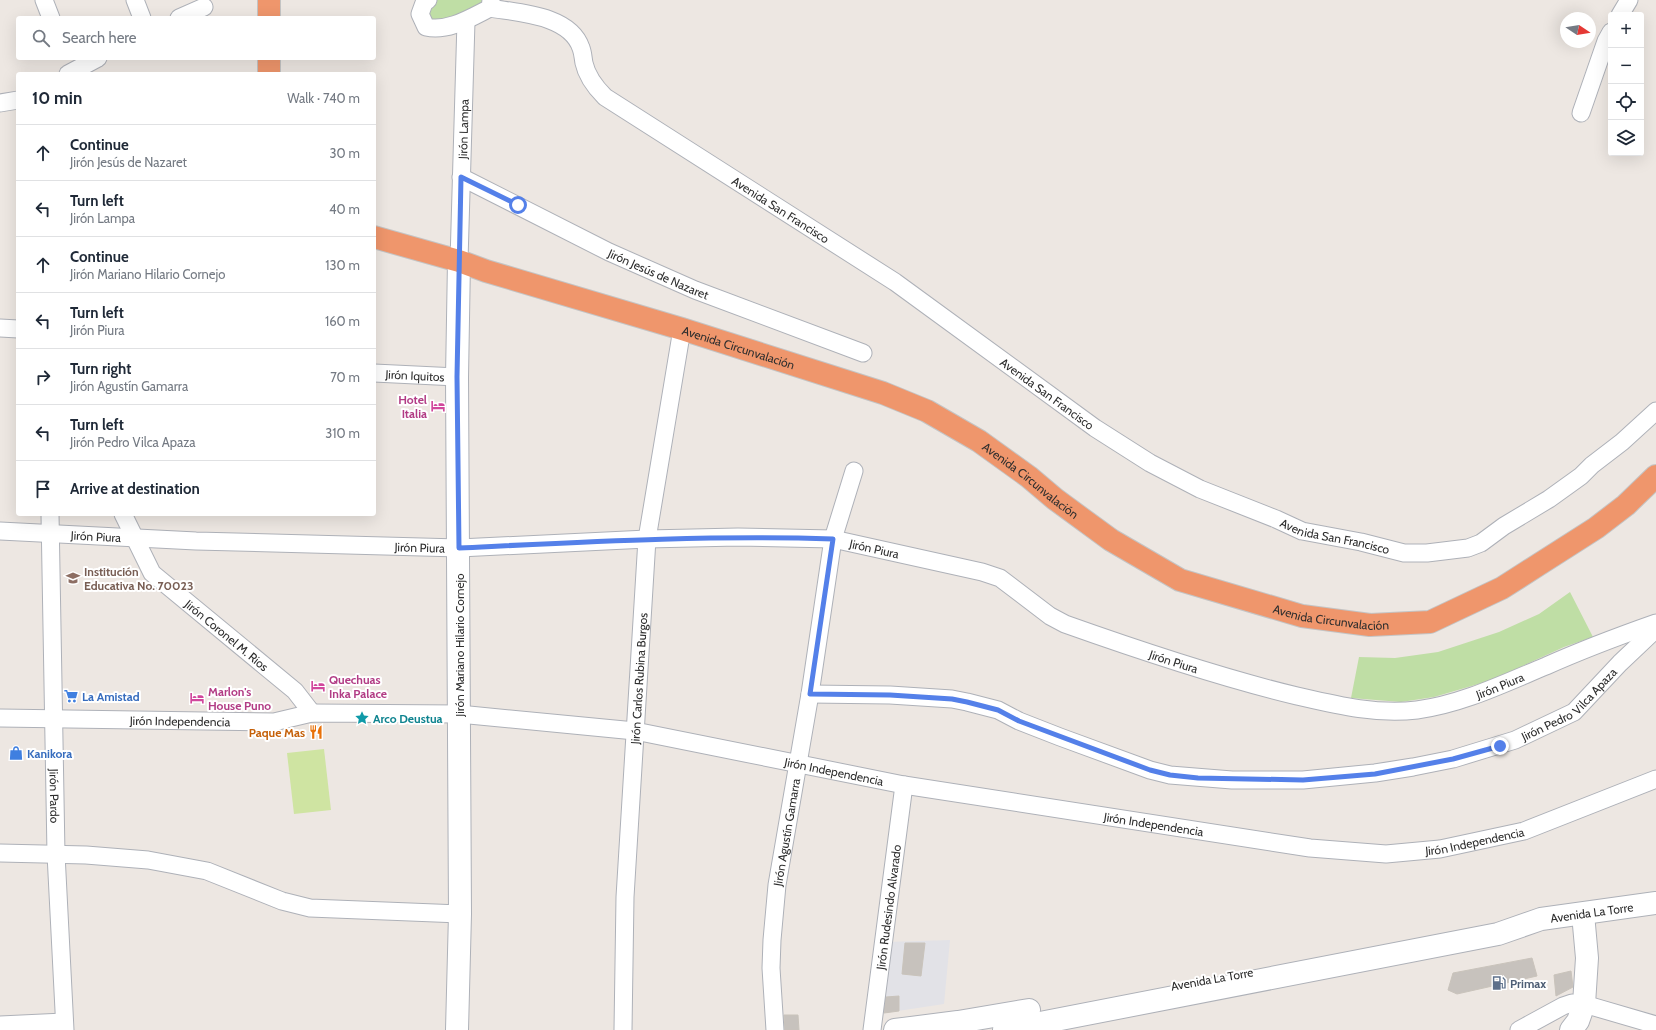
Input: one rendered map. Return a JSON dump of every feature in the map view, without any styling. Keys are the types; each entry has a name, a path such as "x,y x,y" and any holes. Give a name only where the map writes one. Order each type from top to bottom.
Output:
{"highway":[{"path":"269,0 269,16"},
{"path":"269,60 269,72"},
{"name":"Avenida Circunvalación","path":"376,238 459,261 486,271 682,330 882,393 927,411 979,441 1111,540 1180,580 1302,616 1370,625 1430,622 1502,588 1596,528 1626,505 1656,476"}],"main road":[{"name":"Jirón Mariano Hilario Cornejo","path":"457,1030 460,914 457,377 459,261"},
{"name":"Avenida La Torre","path":"1004,1030 1498,934 1541,919 1656,903"},
{"path":"1571,1030 1578,1021 1584,1004 1586,958 1584,914"},
{"name":"Avenida La Torre","path":"895,1030 958,1022 1223,978 1498,922 1527,923"}],"street":[{"path":"44,0 50,16"},
{"path":"135,0 141,16"},
{"path":"428,0 424,3 420,14 426,27 436,29 466,21 491,4"},
{"path":"1622,12 1628,0"},
{"name":"Avenida San Francisco","path":"491,4 545,18 564,28 578,41 582,49 588,77 595,88 605,97 895,282 1095,428 1150,463 1200,489 1302,531 1361,542 1404,553 1427,553 1468,548 1481,543 1504,526 1549,499 1581,476 1656,411"},
{"path":"184,16 204,7"},
{"name":"Jirón Lampa","path":"459,261 466,21"},
{"path":"1581,113 1608,37"},
{"path":"67,68 92,60"},
{"path":"0,103 16,100"},
{"name":"Jirón Jesús de Nazaret","path":"461,177 609,252 695,290 863,353"},
{"path":"0,328 16,329"},
{"name":"Jirón Carlos Rubina Burgos","path":"623,1030 625,897 647,539 682,330"},
{"name":"Jirón Iquitos","path":"376,373 457,377"},
{"name":"Jirón Agustín Gamarra","path":"775,1030 771,968 777,885 799,764 833,539 854,471"},
{"name":"Jirón Pardo","path":"50,516 56,854 65,1026"},
{"name":"Jirón Coronel M. Rios","path":"124,516 152,573 295,691 312,713"},
{"name":"Jirón Piura","path":"0,531 196,541 459,548 647,539 738,537 833,539 982,572 1000,578 1050,616 1065,624 1241,681 1338,705 1376,711 1417,710 1450,703 1485,691 1593,646 1656,623"},
{"name":"Jirón Pedro Vilca Apaza","path":"810,694 890,695 952,699 998,710 1019,721 1060,737 1150,770 1170,775 1232,780 1303,780 1375,774 1413,768 1453,759 1515,740 1574,712 1620,663 1656,629"},
{"name":"Jirón Independencia","path":"0,718 274,722 312,713 459,714 635,731 904,785 1302,847 1386,854 1440,849 1524,832 1656,779"},
{"name":"Jirón Rudesindo Alvarado","path":"872,1030 904,785"},
{"path":"0,852 148,860 207,871 282,900 310,908 460,914"},
{"path":"1519,1030 1563,1006 1572,1003 1584,1004 1656,1025"},
{"path":"0,1025 65,1026"}],"shaded area":[{"path":"950,940 944,1004 878,1014 888,942"}],"green space":[{"path":"429,0 490,0 489,7 426,26"},
{"path":"1570,592 1593,637 1564,647 1492,680 1434,697 1401,702 1351,698 1359,657 1395,658 1438,652 1499,632 1539,614"},
{"path":"324,749 331,810 294,814 287,753"}],"building":[{"path":"905,943 925,943 921,976 902,974"},
{"path":"1532,958 1537,976 1457,994 1448,990 1453,973"},
{"path":"1571,971 1573,987 1556,996 1554,975"},
{"path":"899,996 899,1011 884,1013 886,997"},
{"path":"784,1015 798,1015 799,1030 785,1030"}],"place":[{"name":"Hotel Italia","path":"438,406"},
{"name":"Institución Educativa No. 70023","path":"73,578"},
{"name":"Quechuas Inka Palace","path":"318,686"},
{"name":"La Amistad","path":"71,696"},
{"name":"Marlon's House Puno","path":"197,698"},
{"name":"Arco Deustua","path":"362,718"},
{"name":"Paque Mas","path":"316,732"},
{"name":"Kanikora","path":"16,753"},
{"name":"Primax","path":"1499,983"}],"route":[{"path":"518,205 461,177 457,377 459,548 647,539 738,537 833,539 810,694 832,693 890,695 952,699 967,702 998,710 1019,721 1060,737 1150,770 1170,775 1232,780 1303,780 1375,774 1413,768 1500,746"}]}
